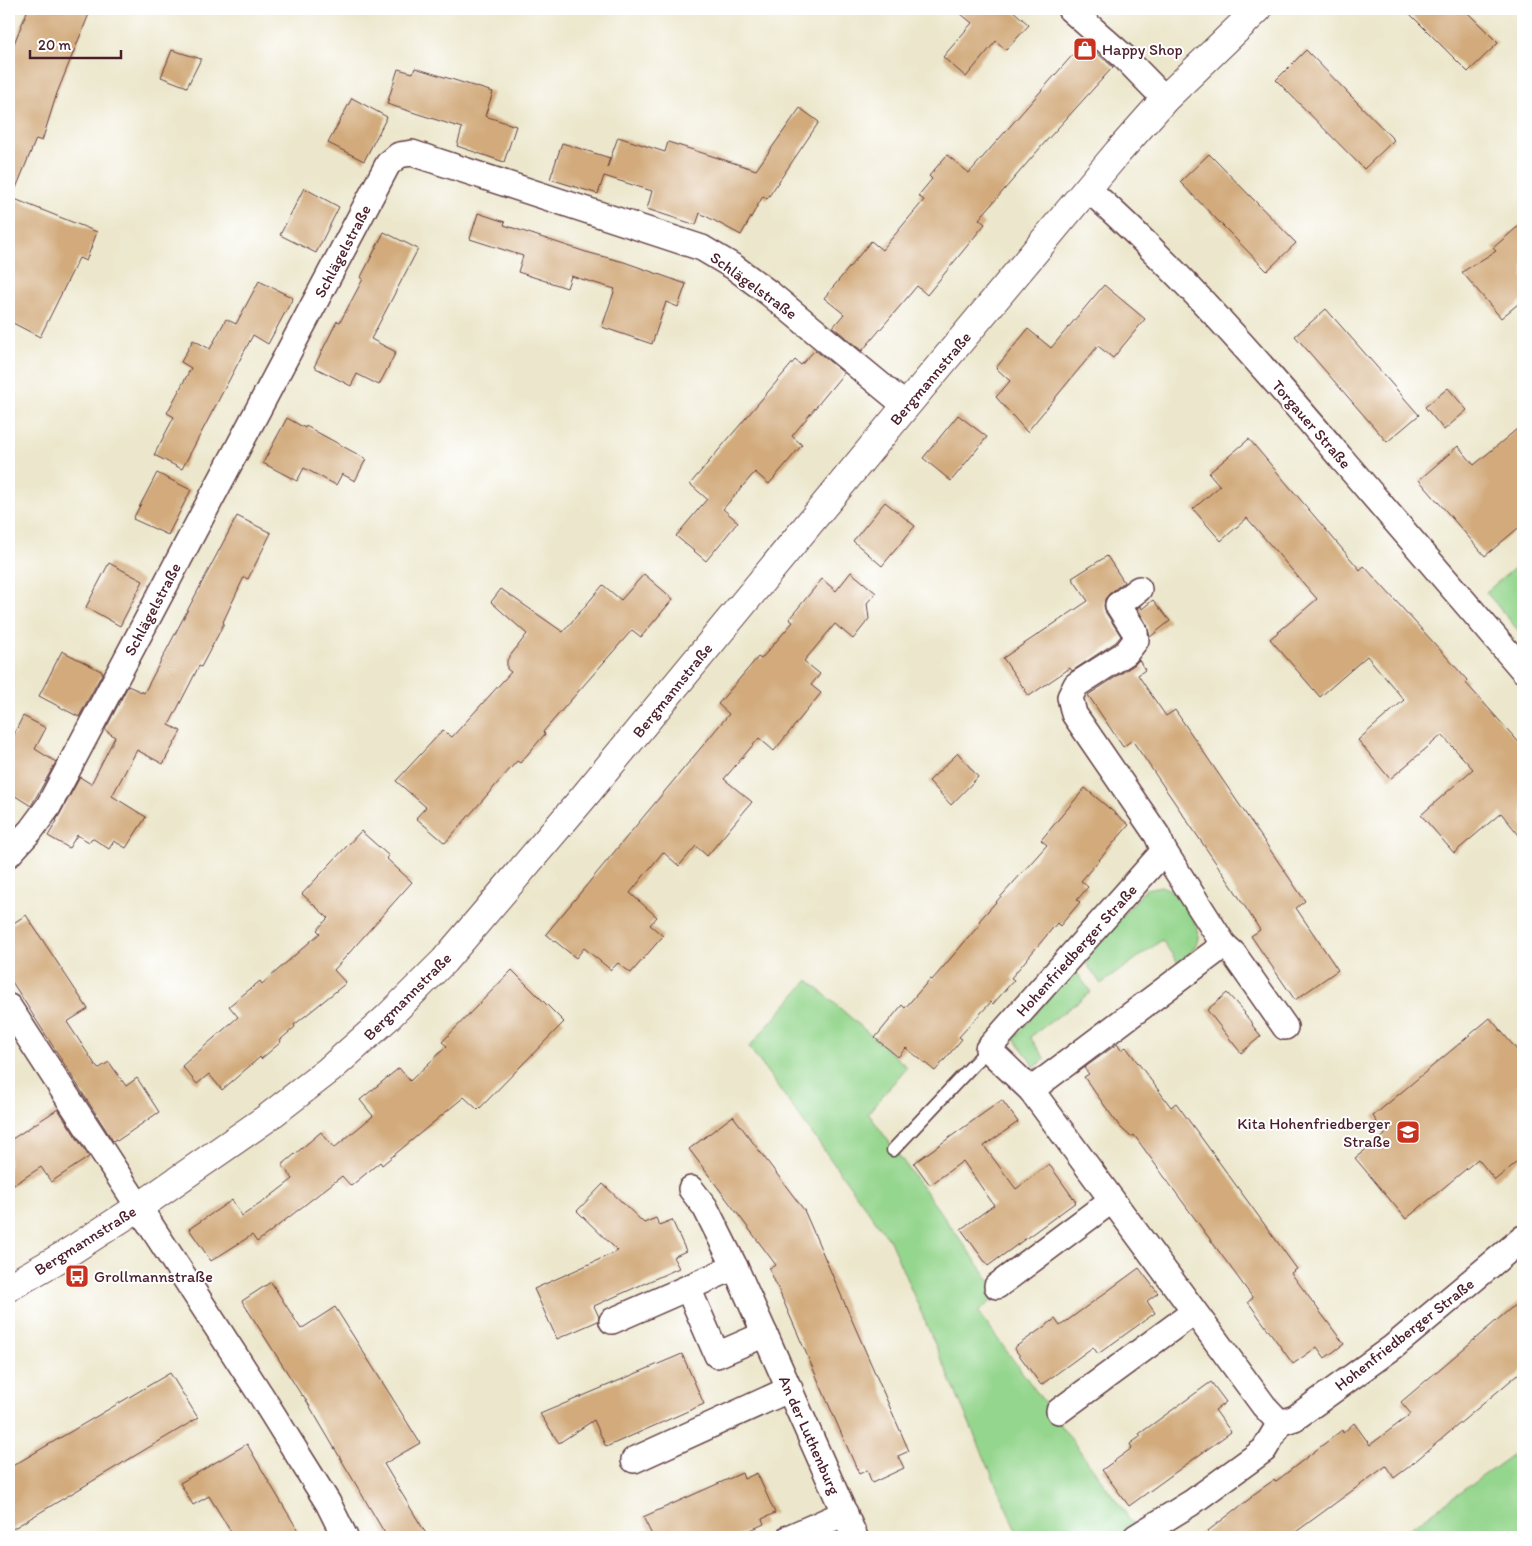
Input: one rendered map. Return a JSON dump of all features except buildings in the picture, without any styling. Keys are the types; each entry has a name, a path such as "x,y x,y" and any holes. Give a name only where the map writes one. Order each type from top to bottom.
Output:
{"street":[{"path":"1070,9 1124,57 1165,99"},
{"name":"Bergmannstraße","path":"9,1287 63,1256 139,1207 267,1118 329,1070 387,1018 444,961 588,791 1088,189 1165,99 1258,9"},
{"name":"Schlägelstraße","path":"9,854 31,830 48,807 388,164 398,155 412,153 702,248 734,267 769,293 906,406"},
{"name":"Torgauer Straße","path":"1088,189 1182,278 1270,374 1523,670"},
{"path":"1139,589 1118,606 1135,632 1136,640 1126,653 1076,685 1070,697 1074,714 1157,835 1164,851 1224,945 1233,952 1285,1027"},
{"name":"Hohenfriedberger Straße","path":"988,1049 1164,851"},
{"path":"1031,1090 1224,945"},
{"path":"9,1006 262,1397 328,1503 345,1537"},
{"path":"988,1049 1031,1090 1264,1406 1280,1423 1264,1450 1191,1503 1136,1537"},
{"name":"An der Luthenburg","path":"691,1189 705,1207 735,1267 855,1537"},
{"path":"997,1286 1112,1200"},
{"name":"Hohenfriedberger Straße","path":"1280,1423 1295,1418 1394,1347 1523,1238"},
{"path":"612,1321 735,1267"},
{"path":"688,1288 717,1355 765,1334"},
{"path":"1059,1411 1194,1312"},
{"path":"634,1460 790,1389"},
{"path":"790,1537 844,1513"}],"lane":[{"name":"Hohenfriedberger Straße","path":"893,1150 988,1049"}],"green space":[{"path":"1523,561 1523,636 1486,592"},
{"path":"1161,886 1176,895 1192,918 1198,933 1196,945 1178,963 1162,940 1101,984 1083,959 1146,889"},
{"path":"1074,969 1091,992 1030,1037 1045,1059 1035,1067 1014,1038"},
{"path":"808,980 907,1067 868,1113 1000,1294 978,1312 1143,1537 1019,1537 890,1241 749,1047"},
{"path":"1523,1447 1523,1537 1398,1537"}],"place":[{"name":"Happy Shop","path":"1085,49"},
{"name":"Kita Hohenfriedberger Straße","path":"1408,1132"},
{"name":"Grollmannstraße","path":"77,1276"}]}
